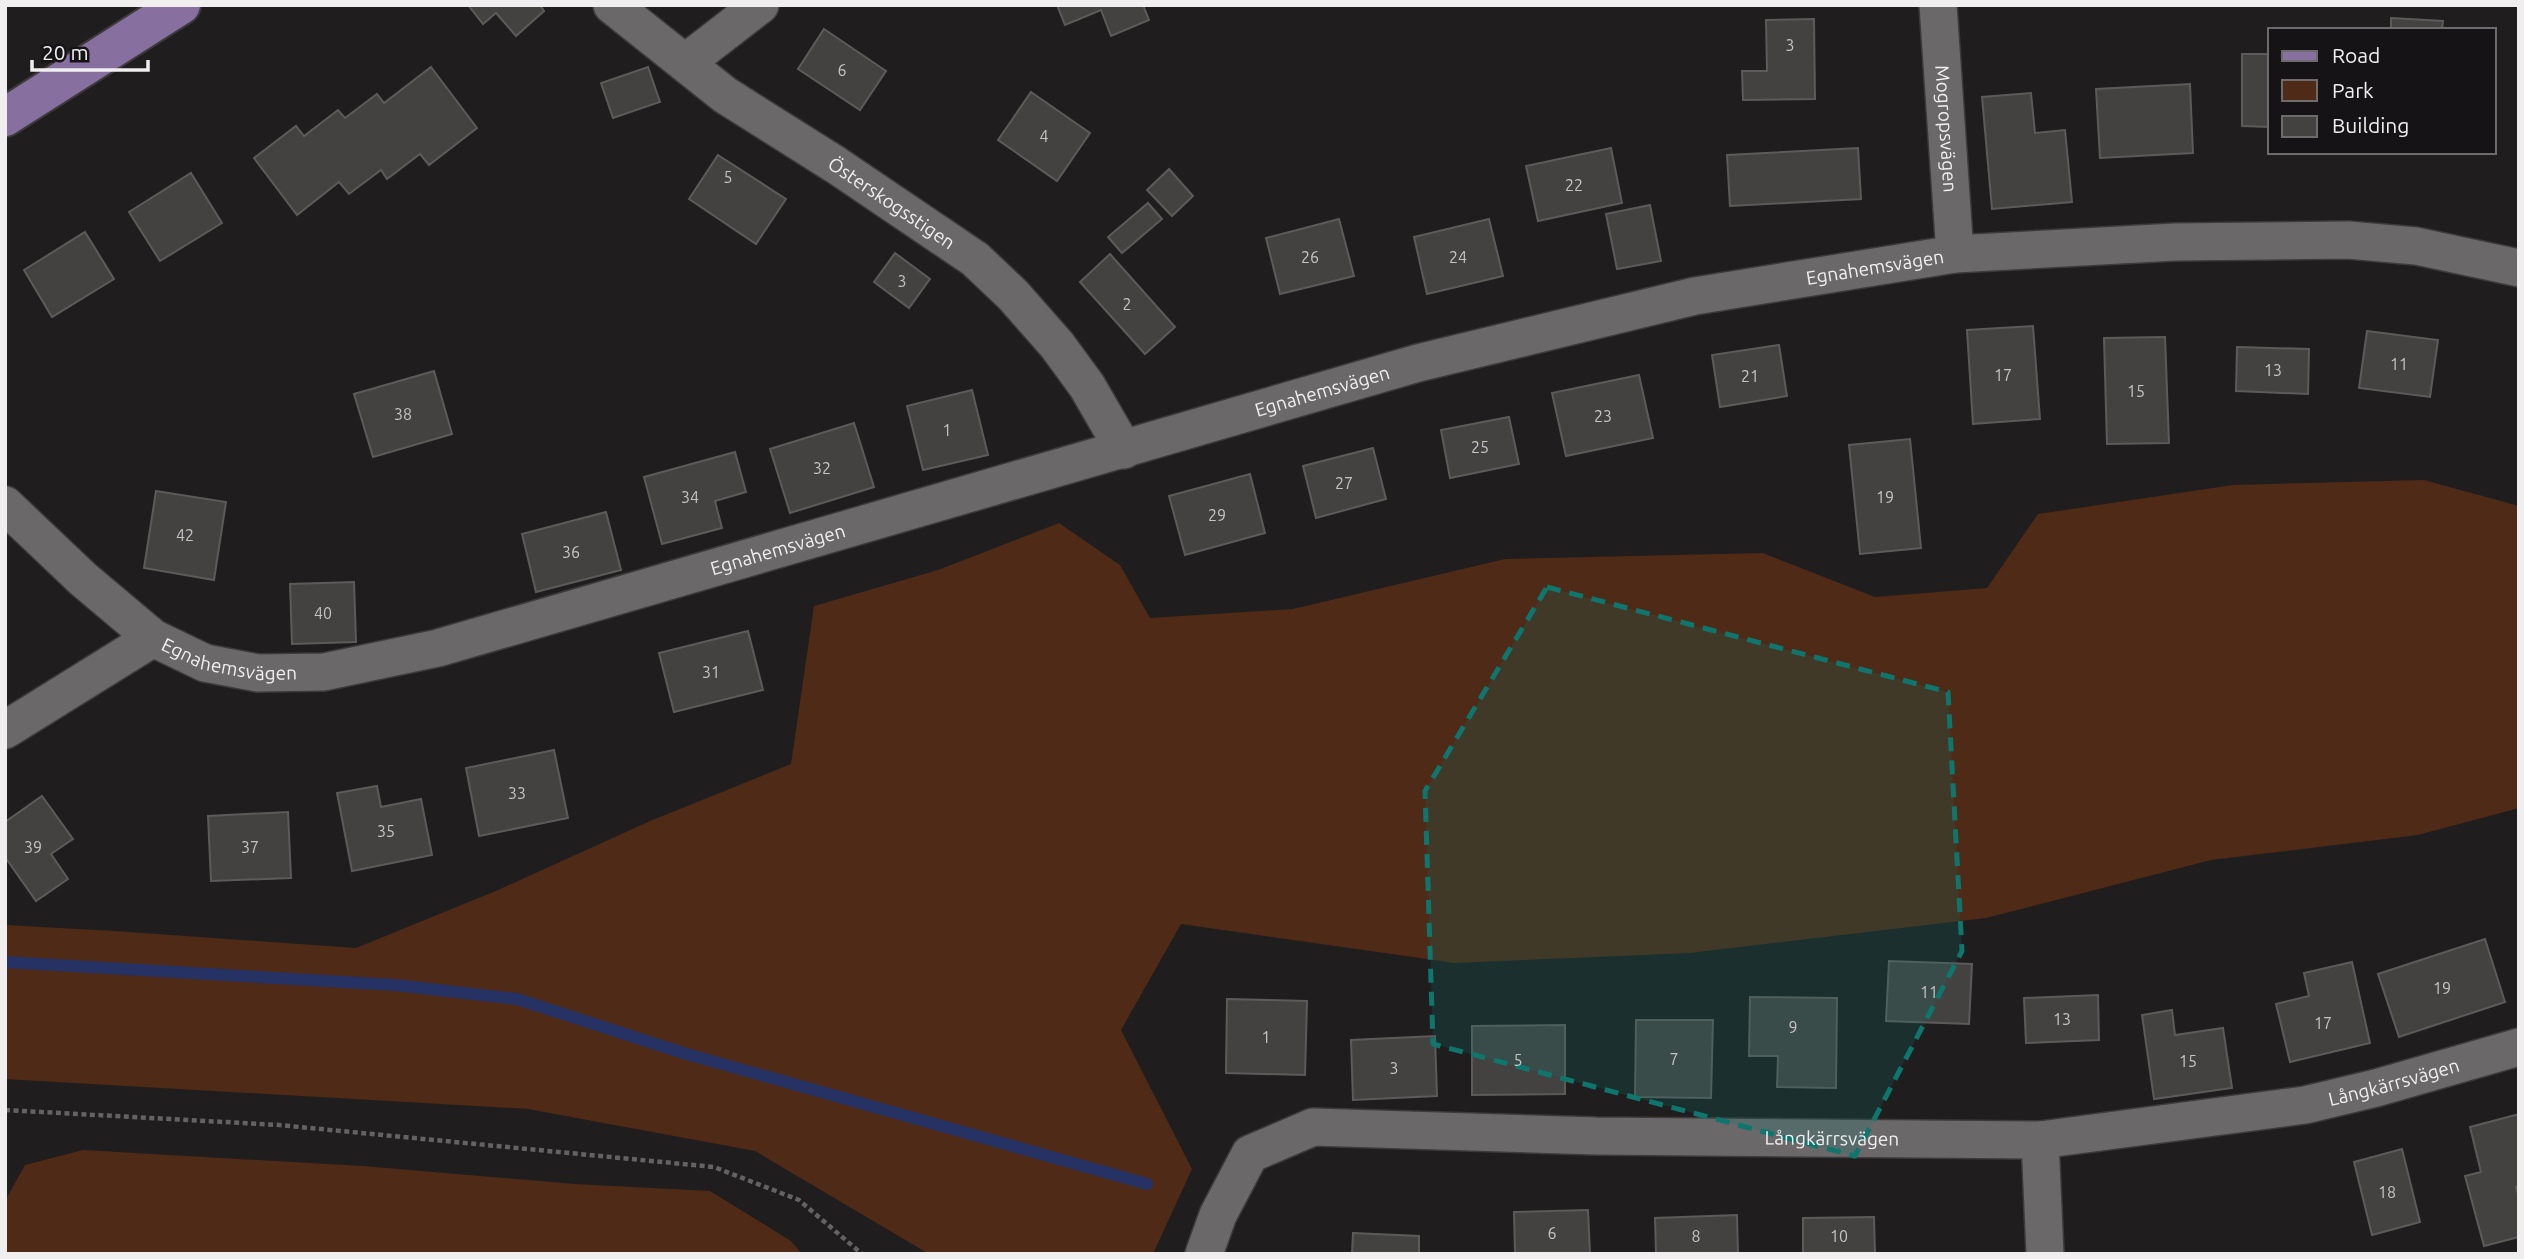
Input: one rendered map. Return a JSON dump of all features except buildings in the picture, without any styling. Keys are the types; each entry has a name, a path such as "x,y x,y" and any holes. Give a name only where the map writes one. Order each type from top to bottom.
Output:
{"main road":[{"path":"5,117 181,5"}],"street":[{"name":"Österskogsstigen","path":"612,5 725,95 836,165 975,259 1013,295 1056,345 1087,386 1124,450"},
{"path":"685,63 760,5"},
{"name":"Mogropsvägen","path":"1938,5 1955,254"},
{"name":"Egnahemsvägen","path":"5,505 83,579 153,638 205,663 258,673 324,672 439,648 1418,363 1695,296 1955,254 2175,242 2348,240 2416,246 2519,268"},
{"name":"Egnahemsvägen","path":"5,730 153,638"},
{"name":"Långkärrsvägen","path":"1204,1254 1218,1215 1251,1154 1313,1127 1596,1136 2040,1140 2305,1105 2376,1088 2519,1047"},
{"path":"2040,1140 2045,1254"}],"path":[{"path":"5,1110 279,1125 714,1167 799,1200 862,1254"}],"highlighted area":[{"path":"1547,587 1948,692 1962,951 1855,1156 1433,1044 1425,791"}],"green space":[{"path":"2424,480 2519,506 2519,808 2418,835 2211,860 1986,918 1689,953 1455,963 1181,924 1121,1030 1192,1169 1153,1254 929,1254 755,1151 528,1109 5,1079 5,925 356,948 498,890 650,821 791,764 814,606 938,570 1059,523 1120,565 1150,618 1293,609 1505,559 1763,553 1875,597 1987,588 2038,514 2233,485"},
{"path":"83,1150 363,1166 575,1184 710,1191 791,1241 802,1254 5,1254 5,1201 25,1165"}],"waterway":[{"path":"5,962 395,985 517,999 683,1053 1147,1184"}]}
